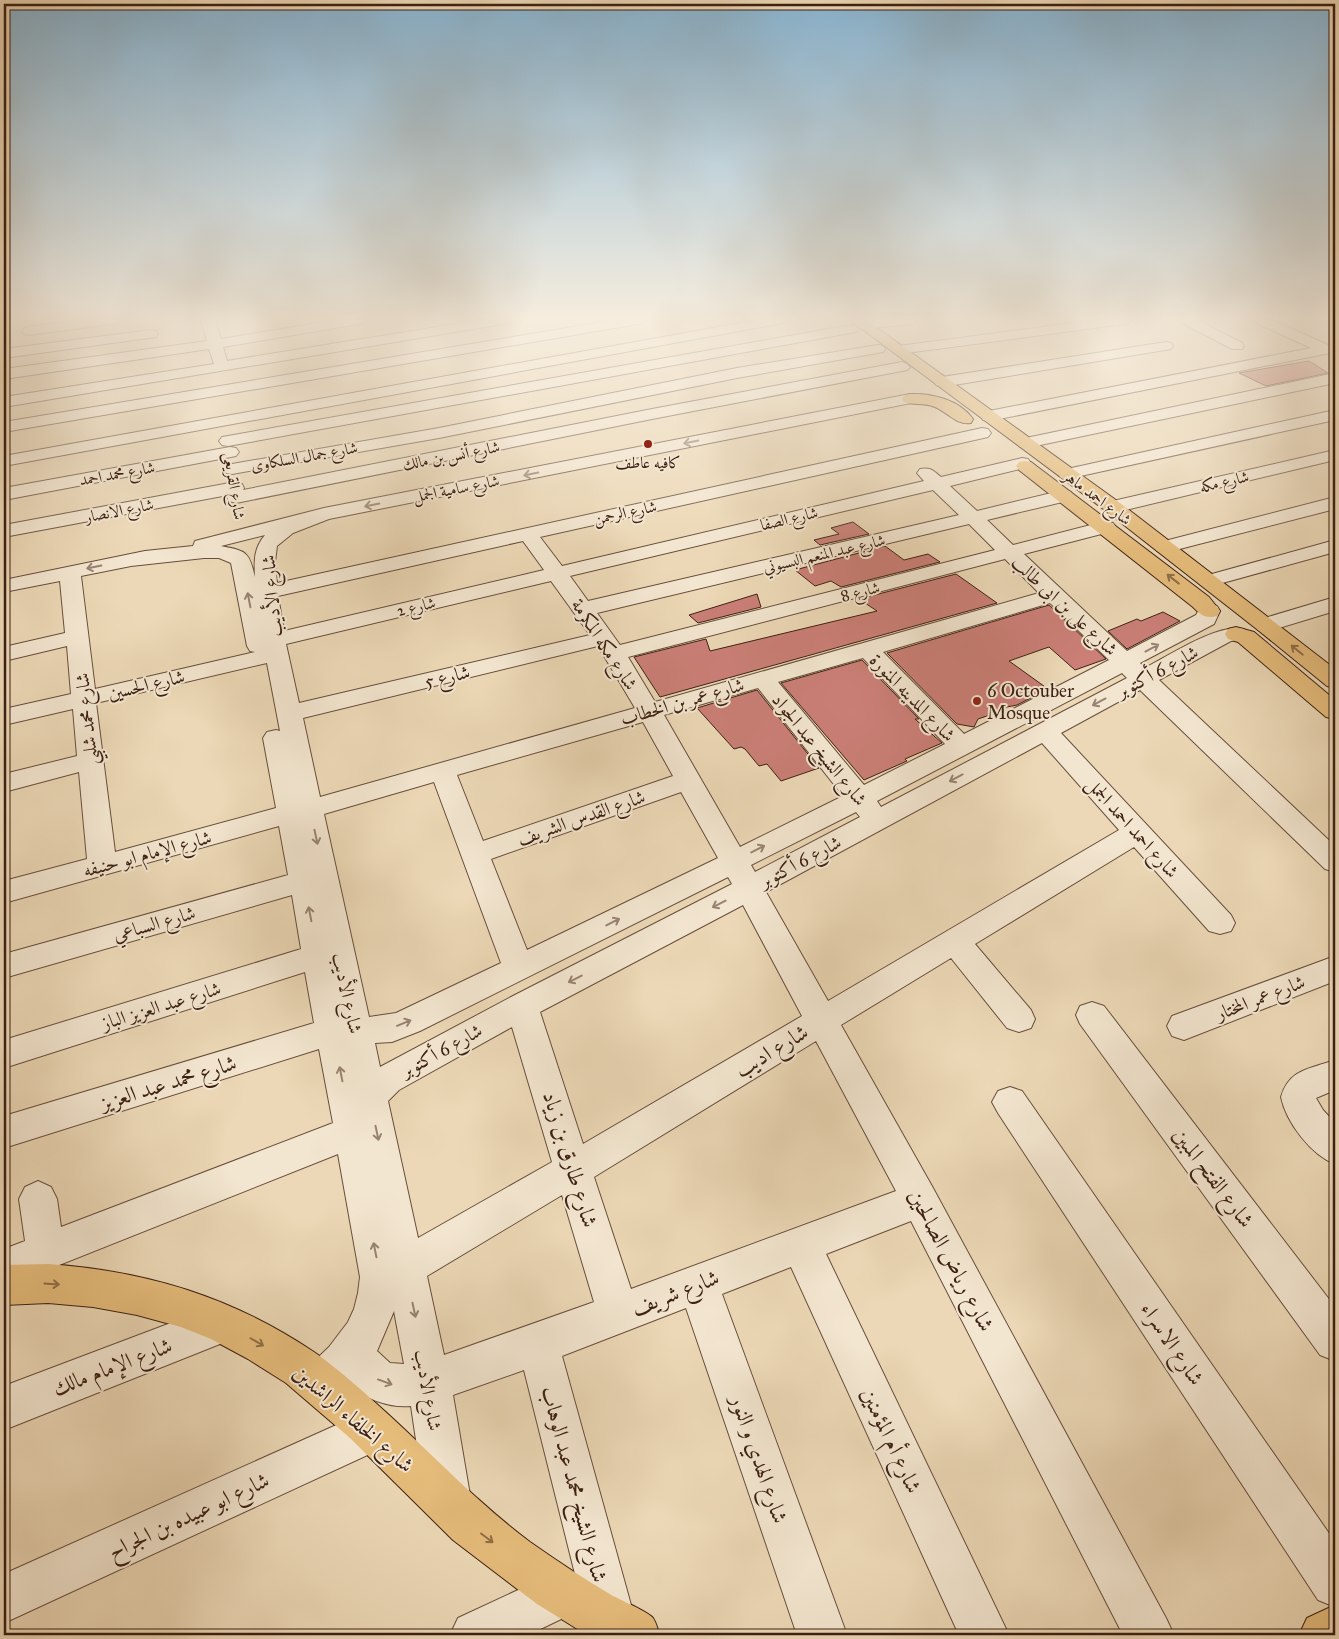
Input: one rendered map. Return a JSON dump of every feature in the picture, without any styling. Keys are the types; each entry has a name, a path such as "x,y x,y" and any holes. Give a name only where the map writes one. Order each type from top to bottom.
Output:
{"main road":[{"path":"910,399 916,396"},
{"name":"شارع احمد ماهر","path":"962,396 970,402 985,424 1022,463 1064,496 1110,517 1164,547 1266,625 1335,681"},
{"name":"شارع احمد ماهر","path":"910,399 932,399 1026,444 1067,474 1209,611"},
{"path":"949,406 970,402"},
{"path":"1236,634 1246,637 1335,712"},
{"name":"شارع الخلفاء الراشدين","path":"4,1285 41,1283 78,1285 122,1292 164,1302 205,1316 245,1335 286,1358 321,1384 449,1506 478,1531 564,1593 624,1629"}],"street":[{"path":"4,402 38,396"},
{"path":"4,427 186,396"},
{"name":"شارع القريعى","path":"225,396 224,422 243,534"},
{"path":"4,461 354,396"},
{"path":"230,454 419,408 481,396"},
{"name":"شارع جمال السلكاوى","path":"230,454 439,433 620,396"},
{"name":"شارع أنس بن مالك","path":"235,493 457,455 738,396"},
{"path":"766,396 785,412"},
{"name":"شارع الرحمن","path":"267,592 904,451 985,424 1106,396"},
{"path":"1026,444 1248,396"},
{"name":"شارع سامية الجمل","path":"4,586 192,548 324,514 480,484 785,412 910,399"},
{"path":"419,408 480,484"},
{"path":"1067,474 1335,415"},
{"name":"شارع على بن ابى طالب","path":"904,451 1335,862"},
{"name":"شارع محمد احمد","path":"4,494 230,454"},
{"name":"شارع مكه","path":"1110,517 1335,455"},
{"name":"شارع الصفا","path":"557,572 1022,463"},
{"name":"شارع الانصار","path":"4,531 235,493"},
{"name":"شارع عبد المنعم البسيوني","path":"584,610 1064,496"},
{"path":"1164,547 1335,503"},
{"name":"شارع الأديب","path":"321,1384 353,1352 365,1334 374,1315 379,1296 380,1277 352,1132 344,1031 267,649 267,592 264,556 268,544 285,529 324,514"},
{"name":"شارع 8","path":"609,646 1009,552 1110,517"},
{"name":"شارع مكه المكرمة","path":"528,534 609,646 649,711 741,875"},
{"path":"1208,581 1335,546"},
{"name":"شارع الأديب","path":"129,560 150,560 208,551 225,552 241,560 267,649 290,713 300,811 303,881 318,956 370,1099 429,1382 449,1506"},
{"name":"شارع محمد شلبي","path":"70,572 102,866"},
{"name":"شارع 2","path":"267,649 557,572"},
{"name":"شارع عمر بن الخطاب","path":"300,811 866,648 1055,596"},
{"path":"1266,625 1335,604"},
{"name":"شارع 6 أكتوبر","path":"344,1031 392,1028 408,1022 519,968 878,820 1045,731 1206,619 1209,611"},
{"name":"شارع 6 أكتوبر","path":"370,1099 376,1089 387,1080 522,1006 741,875 860,798 961,746 1134,670 1226,635 1236,634"},
{"path":"4,654 77,637"},
{"name":"شارع 5","path":"290,713 609,646"},
{"name":"شارع المدينه المنورة","path":"866,648 961,746"},
{"name":"شارع الحسين","path":"4,717 84,698 267,649"},
{"name":"شارع الشيخ عبد الجواد","path":"762,678 878,820"},
{"name":"شارع احمد احمد الجمل","path":"1045,731 1220,922"},
{"path":"4,783 90,761"},
{"path":"442,770 519,968"},
{"name":"شارع القدس الشريف","path":"475,854 688,780"},
{"name":"شارع الإمام ابو حنيفه","path":"4,892 300,811"},
{"name":"شارع اديب","path":"405,1267 574,1169 1137,832"},
{"name":"شارع رياض الصالحين","path":"741,875 920,1200 1150,1635"},
{"name":"شارع السباعي","path":"4,966 303,881"},
{"path":"955,941 1019,1019"},
{"name":"شارع عبد العزيز الباز","path":"4,1054 318,956"},
{"name":"شارع عمر المختار","path":"1184,1026 1335,968"},
{"name":"شارع طارق بن زياد","path":"522,1006 618,1313"},
{"name":"شارع الفتح المبين","path":"1092,1015 1335,1340"},
{"name":"شارع محمد عبد العزيز","path":"4,1132 344,1031"},
{"path":"1335,1075 1304,1086 1298,1097 1302,1111 1335,1148"},
{"name":"شارع الاسراء","path":"1010,1102 1335,1583"},
{"path":"4,1268 352,1132"},
{"path":"38,1199 46,1251"},
{"name":"شارع شريف","path":"353,1352 360,1365 370,1376 383,1383 397,1386 413,1386 429,1382 538,1344 920,1200"},
{"name":"شارع أم المؤمنين","path":"801,1245 984,1635"},
{"name":"شارع الهدي و النور","path":"698,1283 822,1635"},
{"name":"شارع الإمام مالك","path":"4,1408 221,1324"},
{"name":"شارع الشيخ محمد عبد الوهاب","path":"538,1344 624,1629"},
{"name":"شارع ابو عبيده بن الجراح","path":"4,1599 372,1431"},
{"path":"474,1635 564,1593"}],"building":[{"path":"853,522 869,534 820,545 814,540 839,534 831,528"},
{"path":"885,546 904,560 928,554 940,562 841,587 831,581 815,586 795,570"},
{"path":"956,574 997,603 660,697 634,657 706,639 710,651 877,611 859,599"},
{"path":"757,594 761,607 698,623 689,615"},
{"path":"1049,605 1106,659 1075,670 1049,647 1009,661 1048,689 1017,705 1002,708 993,714 978,719 974,727 957,724 887,653"},
{"path":"1163,612 1180,621 1127,649 1108,631 1137,619 1141,621"},
{"path":"862,660 919,719 915,719 942,743 864,780 781,683"},
{"path":"757,690 819,768 781,781 767,764 759,766 745,749 741,747 734,749 697,708"}],"place":[{"name":"كافيه عاطف","path":"648,444"},
{"name":"6 Octouber Mosque","path":"977,701"}]}
